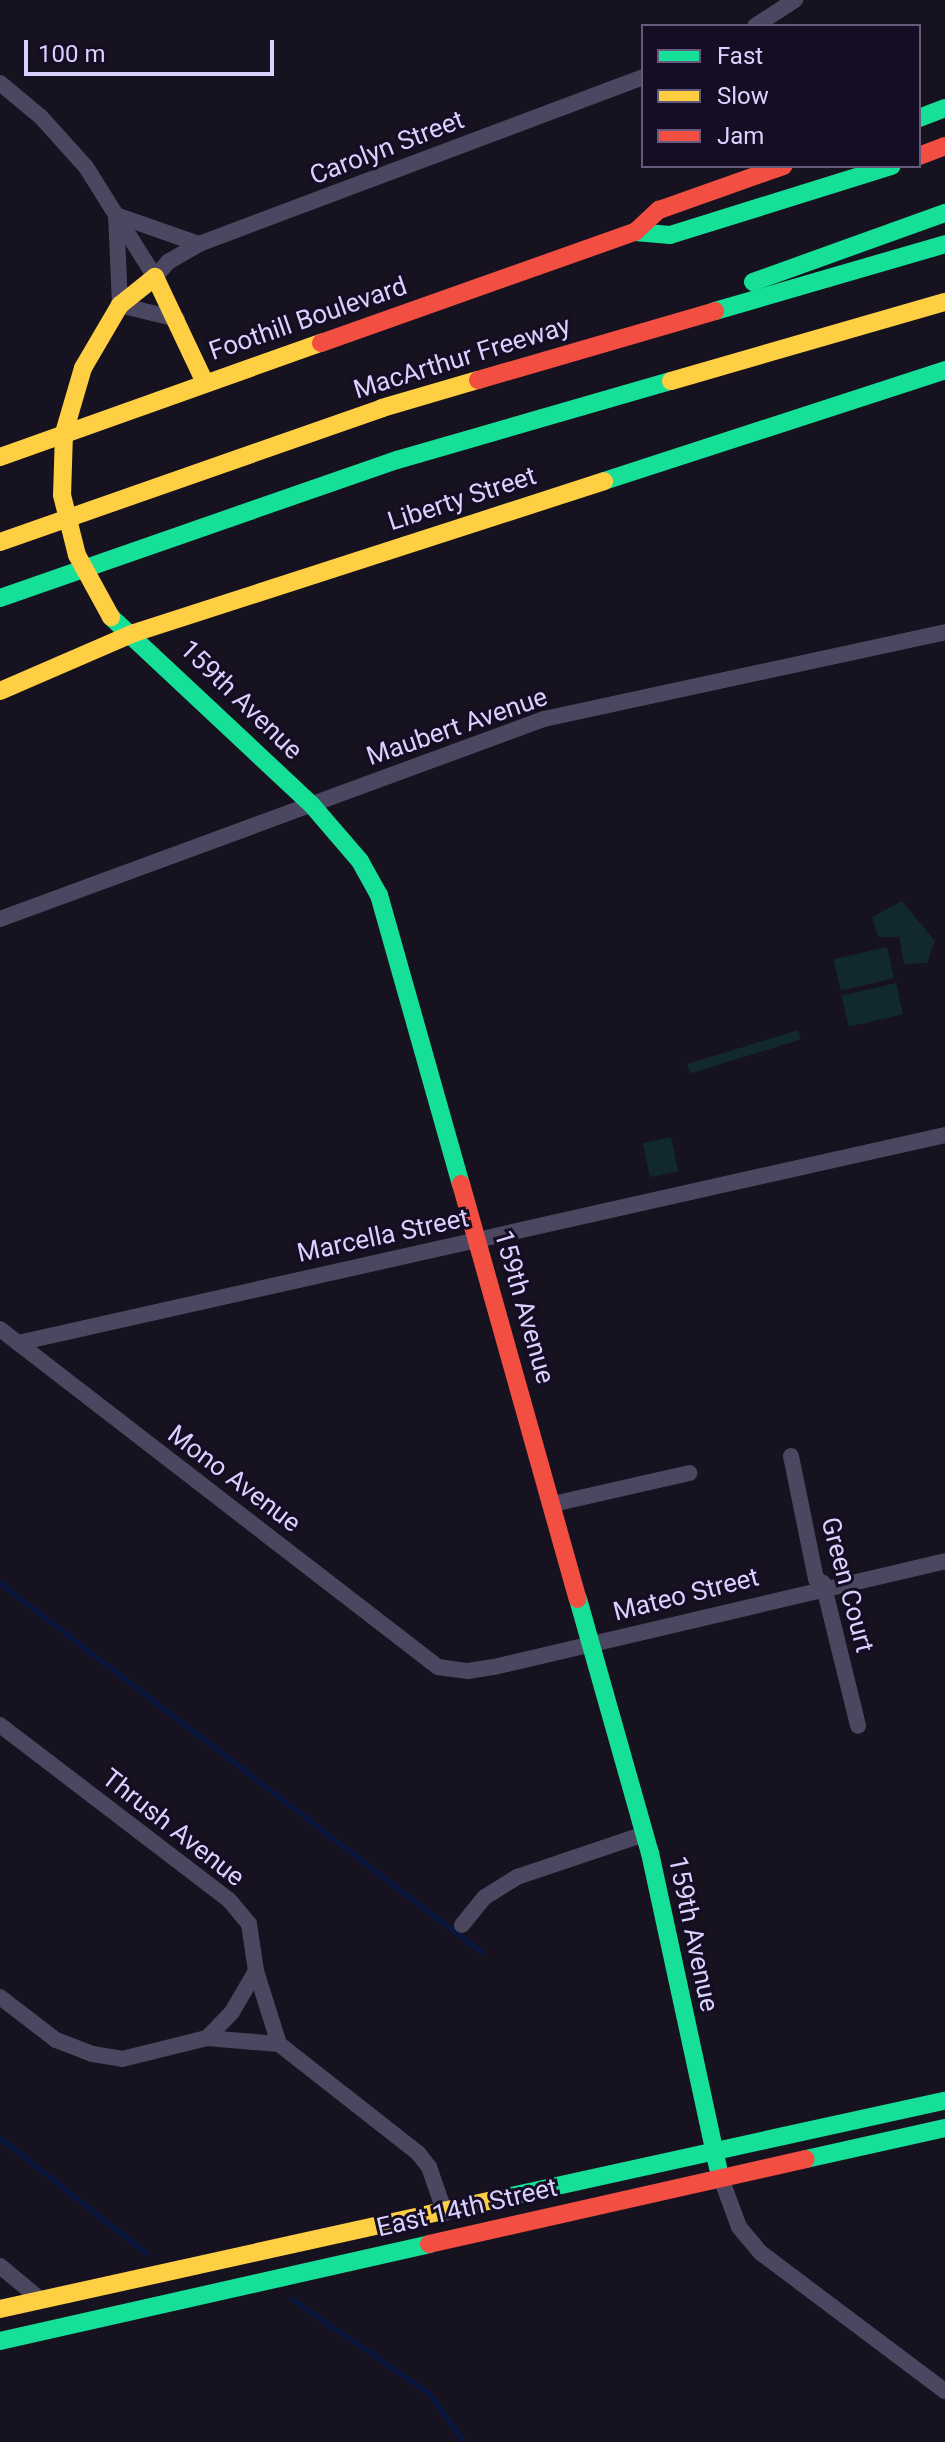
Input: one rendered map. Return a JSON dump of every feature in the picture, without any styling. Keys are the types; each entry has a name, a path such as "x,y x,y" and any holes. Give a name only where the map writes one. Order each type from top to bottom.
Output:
{"main road":[{"path":"921,117 945,108"},
{"path":"921,155 945,146"},
{"name":"Foothill Boulevard","path":"0,457 635,232 659,210 777,168"},
{"name":"Foothill Boulevard","path":"635,232 670,235 885,168"},
{"path":"630,335 804,261 945,213"},
{"name":"MacArthur Freeway","path":"0,542 276,442 945,244"},
{"path":"155,277 205,383"},
{"name":"159th Avenue","path":"155,277 120,305 83,368 64,433 62,495 77,555 111,617 134,633 311,804 360,861 379,895 645,1834 721,2178"},
{"path":"0,598 193,527 397,460 945,302"},
{"name":"Liberty Street","path":"0,691 134,633 945,370"},
{"name":"East 14th Street","path":"0,2309 945,2101"},
{"name":"East 14th Street","path":"0,2341 945,2128"}],"street":[{"path":"758,24 795,0"},
{"name":"Carolyn Street","path":"155,277 168,262 199,244 641,78"},
{"path":"0,83 41,117 86,167 155,277"},
{"path":"116,215 199,244"},
{"path":"116,215 120,305 177,319"},
{"name":"Maubert Avenue","path":"0,919 544,719 945,632"},
{"name":"Marcella Street","path":"18,1343 945,1135"},
{"name":"Mono Avenue","path":"0,1329 438,1667"},
{"name":"Green Court","path":"791,1456 816,1579 824,1586 858,1726"},
{"path":"553,1504 690,1473"},
{"name":"Mateo Street","path":"438,1667 468,1671 824,1586 945,1561"},
{"name":"Thrush Avenue","path":"0,1725 229,1900 249,1924 256,1971 279,2044"},
{"path":"462,1925 485,1897 517,1877 645,1834"},
{"path":"207,2038 232,2012 256,1971"},
{"path":"0,1997 56,2040 92,2054 122,2059 207,2038 279,2044 418,2153 429,2167 445,2213"},
{"name":"159th Avenue","path":"721,2178 739,2227 761,2253 944,2393"},
{"path":"0,2266 41,2300"}],"green space":[{"path":"902,901 935,941 927,963 904,964 899,937 878,937 872,917"},
{"path":"887,947 894,978 841,991 833,959"},
{"path":"896,983 903,1014 849,1027 841,996"},
{"path":"798,1030 801,1040 690,1073 687,1064"},
{"path":"671,1137 678,1171 650,1177 643,1143"}],"waterway":[{"path":"0,1583 481,1952"},
{"path":"0,2138 146,2253"},
{"path":"292,2299 429,2393 464,2442"}],"traffic: fast":[{"path":"921,117 945,108"},
{"path":"635,232 670,235 885,168"},
{"path":"753,282 945,213"},
{"path":"715,311 945,244"},
{"path":"604,481 945,370"},
{"path":"0,598 397,460 671,381"},
{"path":"111,617 311,804 360,861 379,895 461,1184"},
{"path":"578,1599 650,1853 718,2168"},
{"path":"502,2198 945,2101"},
{"path":"806,2159 945,2128"},
{"path":"0,2341 429,2244"}],"traffic: slow":[{"path":"83,368 120,305 155,277 205,383"},
{"path":"671,381 945,302"},
{"path":"0,457 321,343"},
{"path":"83,368 64,433 62,495 77,555 111,617"},
{"path":"0,542 382,408 478,380"},
{"path":"0,691 134,633 604,481"},
{"path":"0,2309 502,2198"}],"traffic: jam":[{"path":"921,155 945,146"},
{"path":"321,343 635,232 659,210 777,168"},
{"path":"478,380 715,311"},
{"path":"461,1184 578,1599"},
{"path":"429,2244 806,2159"}]}
